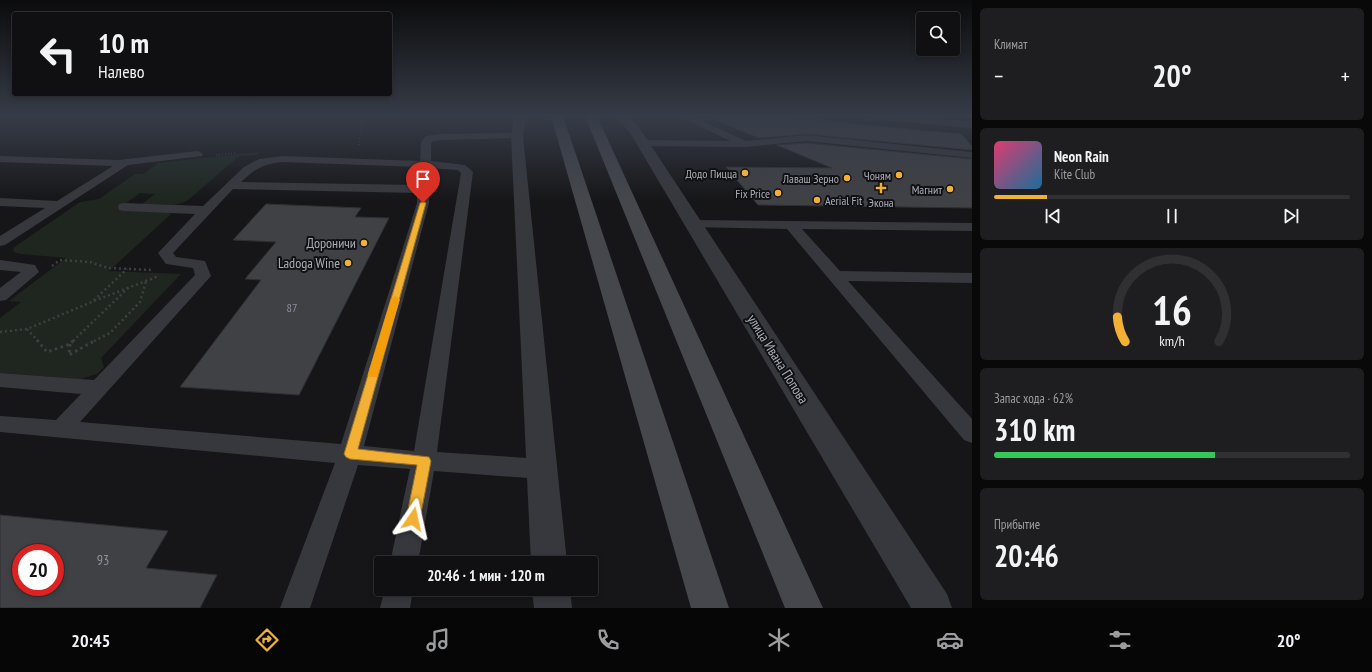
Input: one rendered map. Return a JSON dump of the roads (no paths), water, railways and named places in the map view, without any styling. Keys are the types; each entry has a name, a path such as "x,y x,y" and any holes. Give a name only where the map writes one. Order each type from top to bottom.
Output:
{"main road":[{"path":"566,144 710,608"},
{"path":"603,144 804,608"}],"street":[{"path":"519,144 548,556"},
{"name":"улица Ивана Попова","path":"645,144 933,608"},
{"path":"552,596 553,608"}],"lane":[{"path":"295,608 350,454 423,203 426,144"},
{"path":"858,144 970,158"},
{"path":"0,159 120,163 198,154"},
{"path":"60,430 203,276 200,264 171,261 165,253 230,185 248,169 263,161 283,159 425,164 461,167 467,172 424,461 405,556"},
{"path":"0,242 119,168 123,165 120,163"},
{"path":"230,185 424,190"},
{"path":"0,202 60,205"},
{"path":"124,207 206,210"},
{"path":"694,224 972,226"},
{"path":"790,224 972,434"},
{"path":"0,265 30,268 31,272 0,296"},
{"path":"834,276 972,278"},
{"path":"0,380 98,388"},
{"path":"0,424 424,461 542,469"},
{"path":"396,608 398,596"}],"place":[{"name":"Додо Пицца","path":"745,173"},
{"name":"Чоням","path":"899,175"},
{"name":"Лаваш Зерно","path":"847,178"},
{"name":"Экона","path":"881,188"},
{"name":"Магнит","path":"950,189"},
{"name":"Fix Price","path":"778,193"},
{"name":"Aerial Fit","path":"817,200"},
{"name":"Дороничи","path":"364,243"},
{"name":"Ladoga Wine","path":"348,263"}]}
